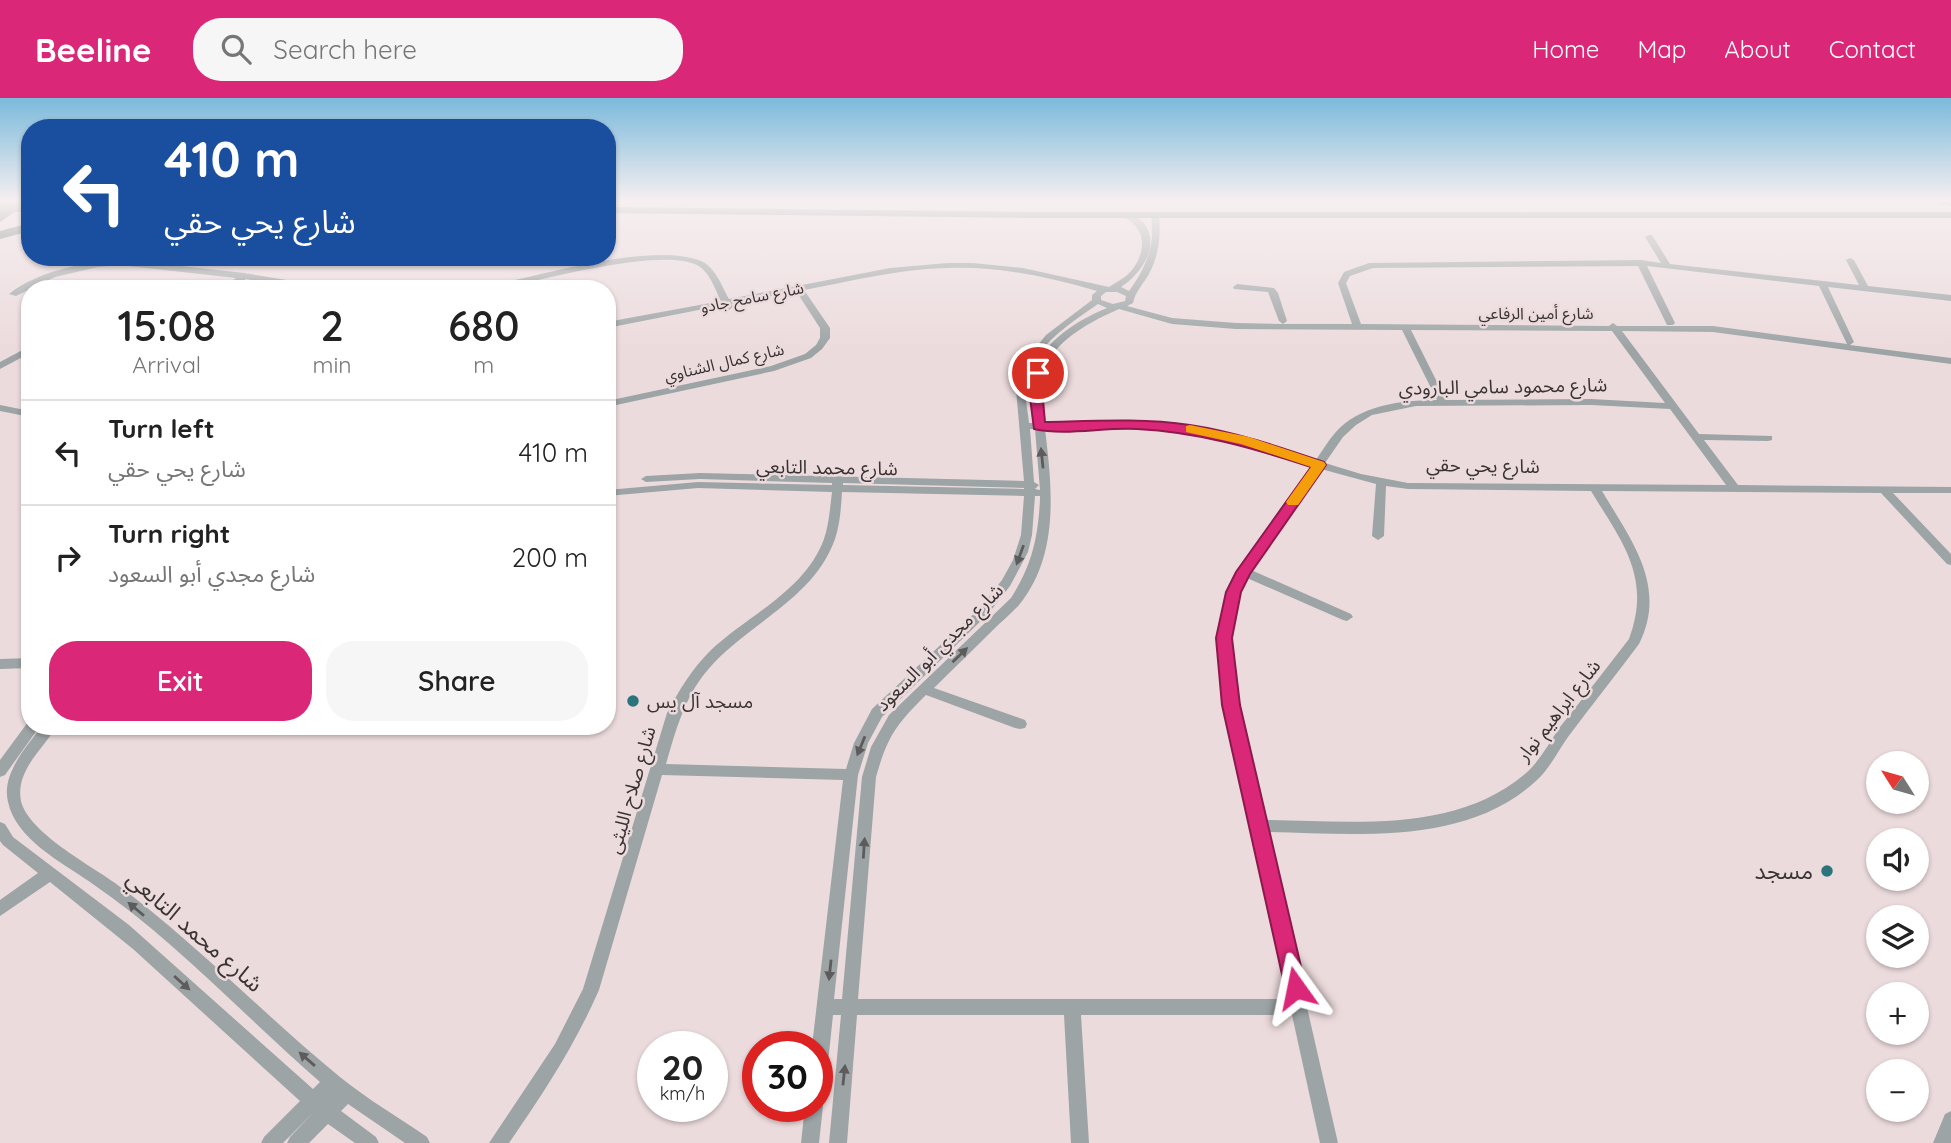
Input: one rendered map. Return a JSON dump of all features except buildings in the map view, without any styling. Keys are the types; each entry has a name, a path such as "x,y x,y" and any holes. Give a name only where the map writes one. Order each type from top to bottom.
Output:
{"street":[{"name":"شارع مجدي أبو السعود","path":"824,1031 851,775 861,743 877,713 984,611 1009,580 1024,549 1028,489 1021,389 1023,372 1032,355 1061,326 1125,281 1140,266 1143,251"},
{"path":"1119,307 1131,298 1152,263 1154,251"},
{"path":"1658,251 1667,265"},
{"path":"616,263 645,257 673,256 697,262 705,267 715,280 727,305"},
{"path":"1850,260 1865,288"},
{"path":"1641,263 1670,323"},
{"path":"1357,324 1342,283 1347,274 1371,264 1641,263 1951,298"},
{"path":"42,280 75,268 90,266"},
{"path":"155,266 269,280"},
{"path":"530,280 600,266"},
{"name":"شارع سامح جادو","path":"616,325 918,271 958,268 1003,271 1039,278 1082,290 1099,300"},
{"path":"238,280 244,276"},
{"path":"1125,281 1139,285"},
{"path":"1822,283 1849,342"},
{"path":"1237,287 1271,290 1275,293 1283,321"},
{"path":"13,294 21,290"},
{"name":"شارع كمال الشناوي","path":"616,402 783,366 808,356 825,338 825,328 800,291"},
{"path":"1099,300 1131,298"},
{"name":"شارع أمين الرفاعي","path":"1131,298 1161,312 1190,318 1406,328 1670,323 1849,342 1949,358"},
{"name":"شارع مجدي أبو السعود","path":"1099,300 1119,307"},
{"name":"شارع مجدي أبو السعود","path":"838,1143 869,776 878,747 894,719 1016,601 1028,586 1041,553 1045,531 1045,489 1035,389 1044,358 1099,300"},
{"name":"شارع أمين الرفاعي","path":"1119,307 1172,321 1204,325 1712,327 1949,358"},
{"path":"1613,325 1735,489"},
{"path":"1406,328 1443,403"},
{"path":"0,358 21,347"},
{"path":"0,366 21,354"},
{"name":"شارع محمود سامي البارودي","path":"1329,1143 1231,705 1224,638 1233,592 1339,435 1368,413 1391,406 1443,403 1591,402 1673,406"},
{"path":"0,408 21,412"},
{"name":"شارع يحي حقي","path":"1023,426 1134,425 1189,429 1244,440 1381,483 1408,486 1951,490"},
{"path":"1696,437 1768,438"},
{"name":"شارع محمد التابعي","path":"616,484 700,476 1045,489"},
{"name":"شارع محمد التابعي","path":"616,492 698,485 838,483"},
{"name":"شارع صلاح الليثى","path":"498,1143 547,1076 573,1033 591,990 674,713 695,676 725,644 793,591 820,560 833,528 838,483"},
{"path":"1378,536 1381,483"},
{"name":"شارع ابراهيم نوار","path":"1259,826 1375,826 1443,820 1477,810 1497,800 1531,776 1635,641 1644,621 1647,600 1643,579 1634,557 1595,488"},
{"path":"1884,490 1951,561"},
{"path":"1244,572 1347,617"},
{"path":"0,664 21,663"},
{"path":"923,690 1020,724"},
{"path":"0,771 26,735"},
{"name":"شارع محمد التابعي","path":"44,735 20,768 15,787 14,802 29,828 111,889 340,1088 421,1143"},
{"path":"658,769 851,775"},
{"path":"0,828 8,841 92,904 320,1107 370,1143"},
{"path":"0,909 50,873"},
{"path":"92,904 111,889"},
{"path":"827,1007 1300,1007"},
{"path":"1072,1007 1080,1143"},
{"path":"270,1143 320,1107 340,1088"},
{"path":"296,1143 320,1107"},
{"path":"1942,1143 1951,1120"},
{"path":"810,1143 812,1122"}],"slow traffic":[{"path":"1190,429 1244,440 1319,465 1293,502"}],"place":[{"name":"مسجد آل يس","path":"633,701"},
{"name":"مسجد","path":"1827,871"}],"route":[{"path":"1038,373 1035,389 1039,426 1134,425 1189,429 1244,440 1319,465 1244,572 1233,592 1224,638 1231,705 1296,988"}]}
